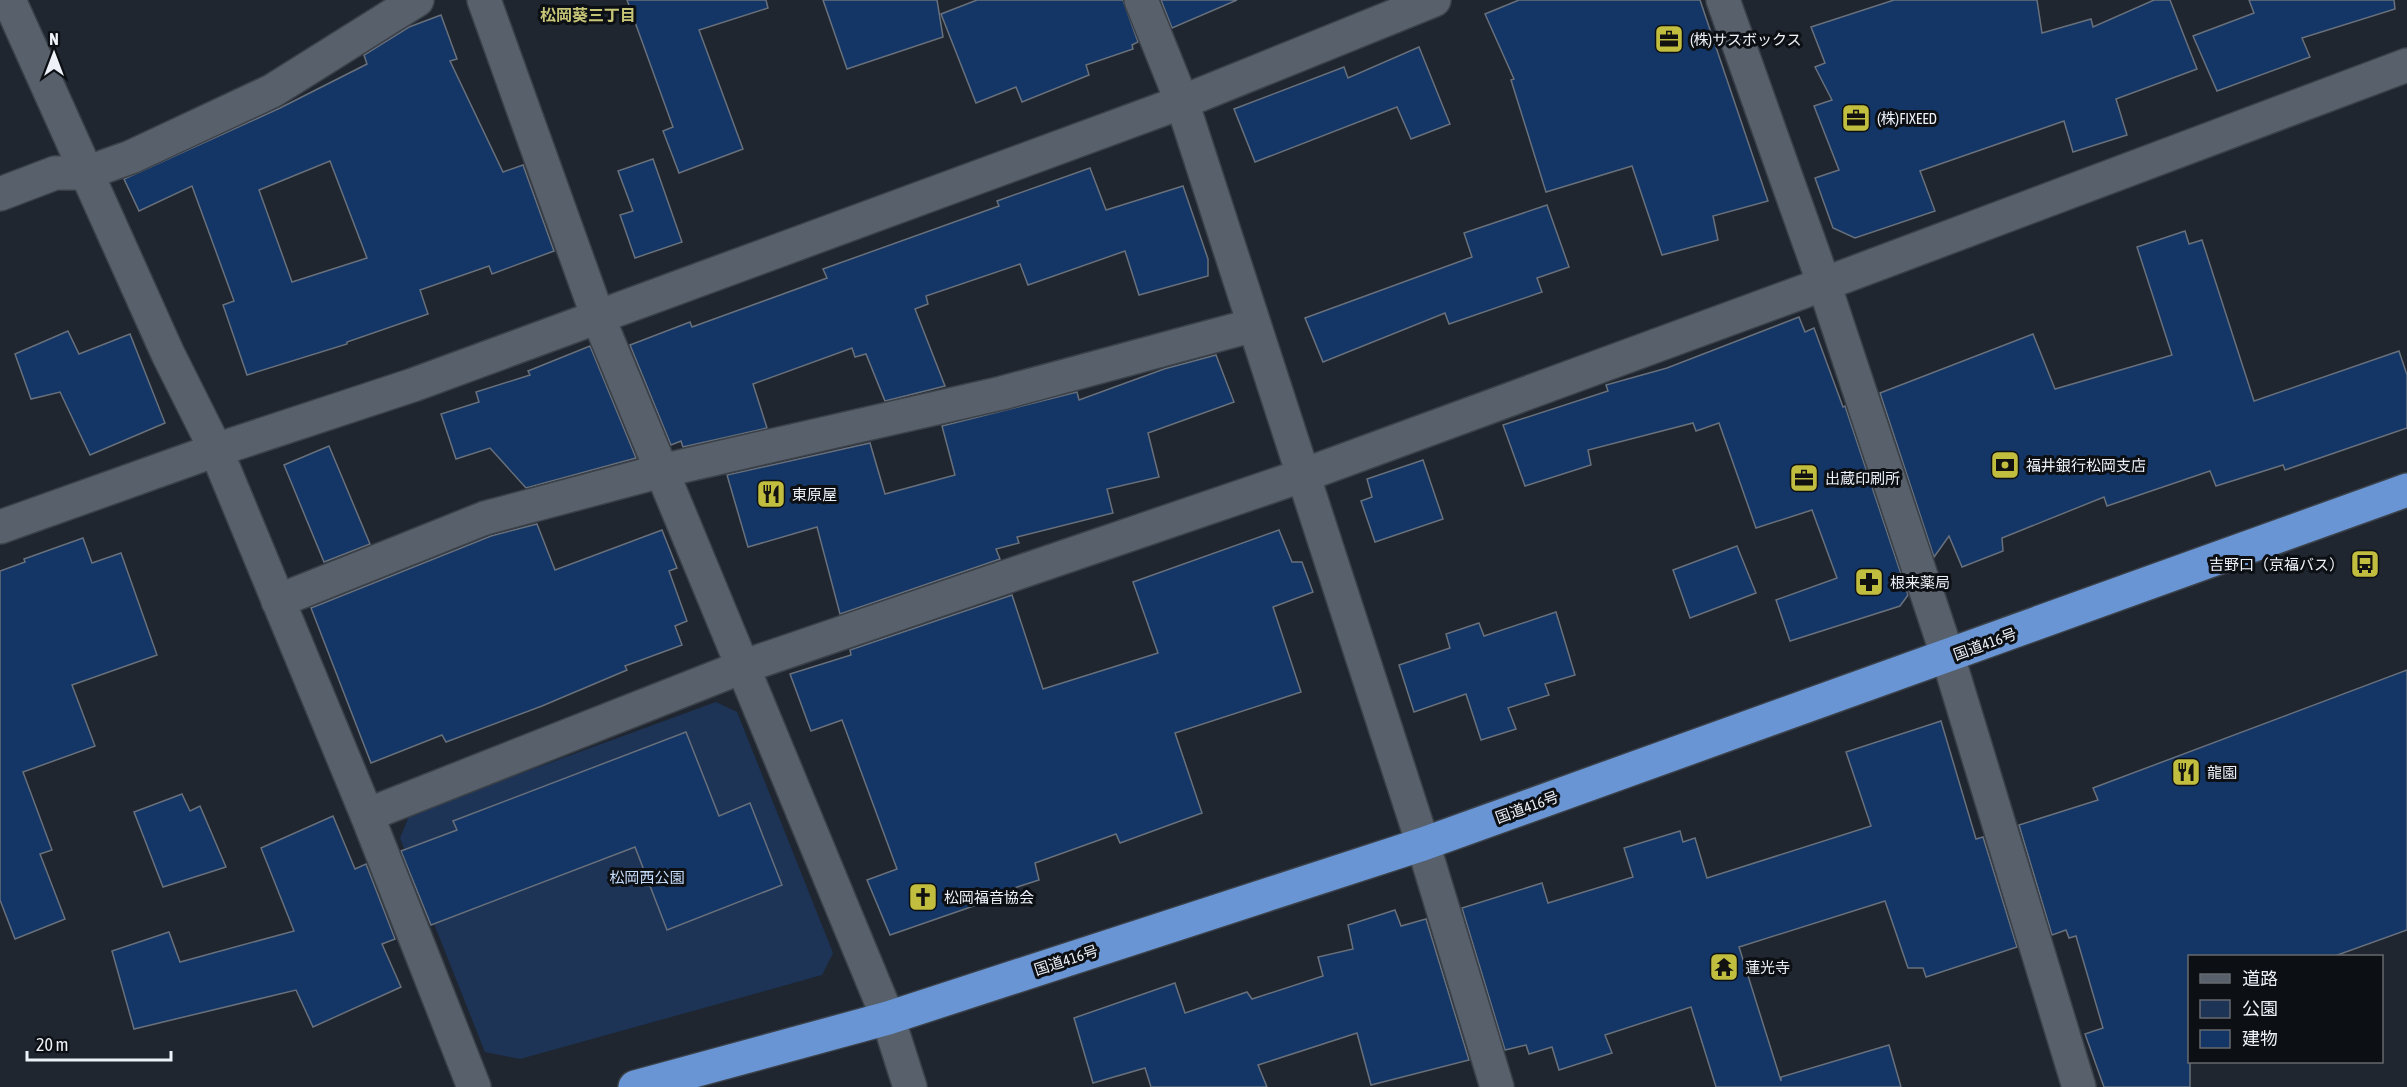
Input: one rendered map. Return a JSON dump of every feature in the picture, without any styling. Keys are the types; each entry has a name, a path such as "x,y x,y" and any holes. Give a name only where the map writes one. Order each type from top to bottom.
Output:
{"highway":[{"name":"国道416号","path":"635,1087 888,1018 1423,844 2407,490"}],"street":[{"path":"9,0 168,354 216,450 367,815 474,1087"},
{"path":"0,194 55,173 86,173 131,157 272,91 417,0"},
{"path":"484,0 598,317 888,1018 910,1087"},
{"path":"1141,0 1182,102 1423,844 1497,1087"},
{"path":"0,527 216,450 413,385 1182,102 1434,0"},
{"path":"1723,0 1824,284 1948,657 2079,1087"},
{"path":"367,815 742,667 1304,475 1824,284 2407,65"},
{"path":"278,601 485,518 661,471 1002,393 1254,325"}],"green space":[{"name":"松岡西公園","path":"716,702 737,712 833,953 822,975 520,1059 485,1052 400,838 410,814"}],"building":[{"path":"627,0 766,0 768,8 699,30 743,149 679,173 663,131 673,127"},
{"path":"823,0 937,0 943,37 847,69"},
{"path":"977,0 1123,0 1138,42 1132,45 1133,49 1086,65 1089,75 1022,102 1016,87 976,103 941,14"},
{"path":"1161,0 1237,0 1172,28"},
{"path":"1519,0 1700,0 1768,201 1713,216 1718,240 1662,255 1632,166 1546,192 1511,80 1514,79 1485,14"},
{"path":"1894,0 2037,0 2042,33 2091,19 2093,27 2154,0 2170,0 2197,69 2116,99 2127,135 2073,152 2064,121 1920,171 1935,211 1855,238 1833,228 1815,178 1839,170 1814,106 1832,100 1815,67 1825,63 1811,27"},
{"path":"2249,0 2394,0 2395,9 2302,38 2310,57 2217,91 2193,36 2254,13"},
{"path":"441,15 457,59 450,61 503,172 523,165 554,251 492,274 489,266 420,290 428,314 347,342 347,344 247,375 223,305 234,301 192,186 139,211 124,179 280,108 367,64 364,55 409,27","holes":["330,161 367,258 292,282 259,190"]},
{"path":"1419,47 1450,124 1411,139 1397,107 1255,162 1234,109 1344,67 1348,78"},
{"path":"653,159 682,242 635,258 620,215 633,211 618,171"},
{"path":"1090,168 1106,210 1183,186 1208,259 1208,276 1139,295 1125,251 1028,285 1020,264 926,296 928,304 915,309 945,386 885,401 866,354 855,357 852,348 753,384 767,428 683,447 681,441 671,445 630,345 690,322 692,327 827,278 823,269 999,206 997,201"},
{"path":"1547,205 1569,267 1537,278 1542,292 1449,324 1445,313 1323,362 1305,318 1472,257 1464,233"},
{"path":"2185,231 2189,244 2202,240 2254,401 2399,351 2407,375 2407,428 2285,470 2283,465 2216,486 2210,471 2107,506 2104,497 2002,538 2003,551 1962,567 1949,536 1934,557 1880,393 2033,334 2055,389 2172,355 2137,247"},
{"path":"1799,317 1805,332 1814,328 1843,407 1845,406 1908,595 1900,606 1790,641 1776,600 1837,578 1812,510 1756,528 1719,423 1696,431 1693,423 1588,450 1591,465 1525,486 1503,425 1608,391 1606,385 1667,368"},
{"path":"68,331 79,354 130,334 165,423 90,455 60,392 31,399 15,354"},
{"path":"590,346 636,458 526,488 490,448 456,459 441,414 479,402 476,392 530,375 528,371"},
{"path":"1216,355 1234,402 1148,433 1159,477 1107,489 1113,513 1017,537 1019,543 996,549 1000,559 840,614 817,527 748,547 727,475 870,443 885,494 955,475 942,426 1077,392 1079,400 1164,369"},
{"path":"329,446 370,544 324,562 284,465"},
{"path":"1423,460 1443,519 1375,542 1361,501 1372,497 1367,479"},
{"path":"537,524 555,570 662,530 677,568 669,571 687,621 675,626 682,645 625,666 627,670 542,706 446,742 442,735 371,763 311,608 491,536"},
{"path":"1279,530 1292,562 1302,562 1313,592 1273,607 1301,692 1175,733 1202,813 1120,843 1116,834 1035,863 1039,880 989,896 991,900 890,935 867,880 897,869 842,720 811,731 790,674 851,655 850,650 1012,595 1043,689 1158,653 1133,582"},
{"path":"83,538 92,563 121,553 157,655 72,685 95,746 23,772 52,850 40,854 65,919 15,939 0,900 0,571 25,562 24,559"},
{"path":"1737,546 1756,593 1690,618 1673,570"},
{"path":"1556,612 1575,675 1545,684 1549,695 1508,708 1516,729 1481,740 1466,694 1414,712 1399,665 1450,648 1446,634 1479,623 1484,636"},
{"path":"2407,670 2407,930 2338,955 2188,955 2190,1087 2104,1087 2085,1034 2103,1028 2076,936 2069,938 2066,930 2052,935 2019,825 2098,800 2093,788"},
{"path":"1941,721 1976,839 1983,837 2017,947 1926,977 1923,968 1908,968 1885,901 1739,947 1781,1081 1781,1077 1889,1045 1901,1087 1716,1087 1691,1007 1605,1035 1612,1053 1559,1070 1552,1047 1529,1054 1526,1045 1505,1050 1462,908 1542,883 1548,903 1633,877 1624,848 1680,831 1683,842 1695,838 1707,878 1871,826 1846,752"},
{"path":"686,732 719,816 750,803 782,885 667,930 635,847 431,925 401,851 457,830 453,821"},
{"path":"182,794 190,811 200,806 226,867 163,887 134,812"},
{"path":"333,816 355,869 366,864 395,939 382,944 401,987 313,1027 296,990 134,1029 112,951 169,932 180,962 294,931 261,848"},
{"path":"1395,910 1401,926 1426,919 1469,1060 1371,1085 1357,1033 1258,1065 1267,1087 1151,1087 1145,1068 1093,1083 1074,1018 1175,983 1185,1013 1247,992 1252,999 1323,976 1318,957 1353,949 1348,925"}],"place":[{"name":"(株)サスボックス","path":"1669,39"},
{"name":"(株)FIXEED","path":"1856,118"},
{"name":"福井銀行松岡支店","path":"2005,465"},
{"name":"出蔵印刷所","path":"1804,478"},
{"name":"東原屋","path":"771,494"},
{"name":"吉野口（京福バス）","path":"2365,564"},
{"name":"根来薬局","path":"1869,582"},
{"name":"龍園","path":"2186,772"},
{"name":"松岡福音協会","path":"923,897"},
{"name":"蓮光寺","path":"1724,967"}],"district":[{"name":"松岡葵三丁目","path":"588,15"}]}
